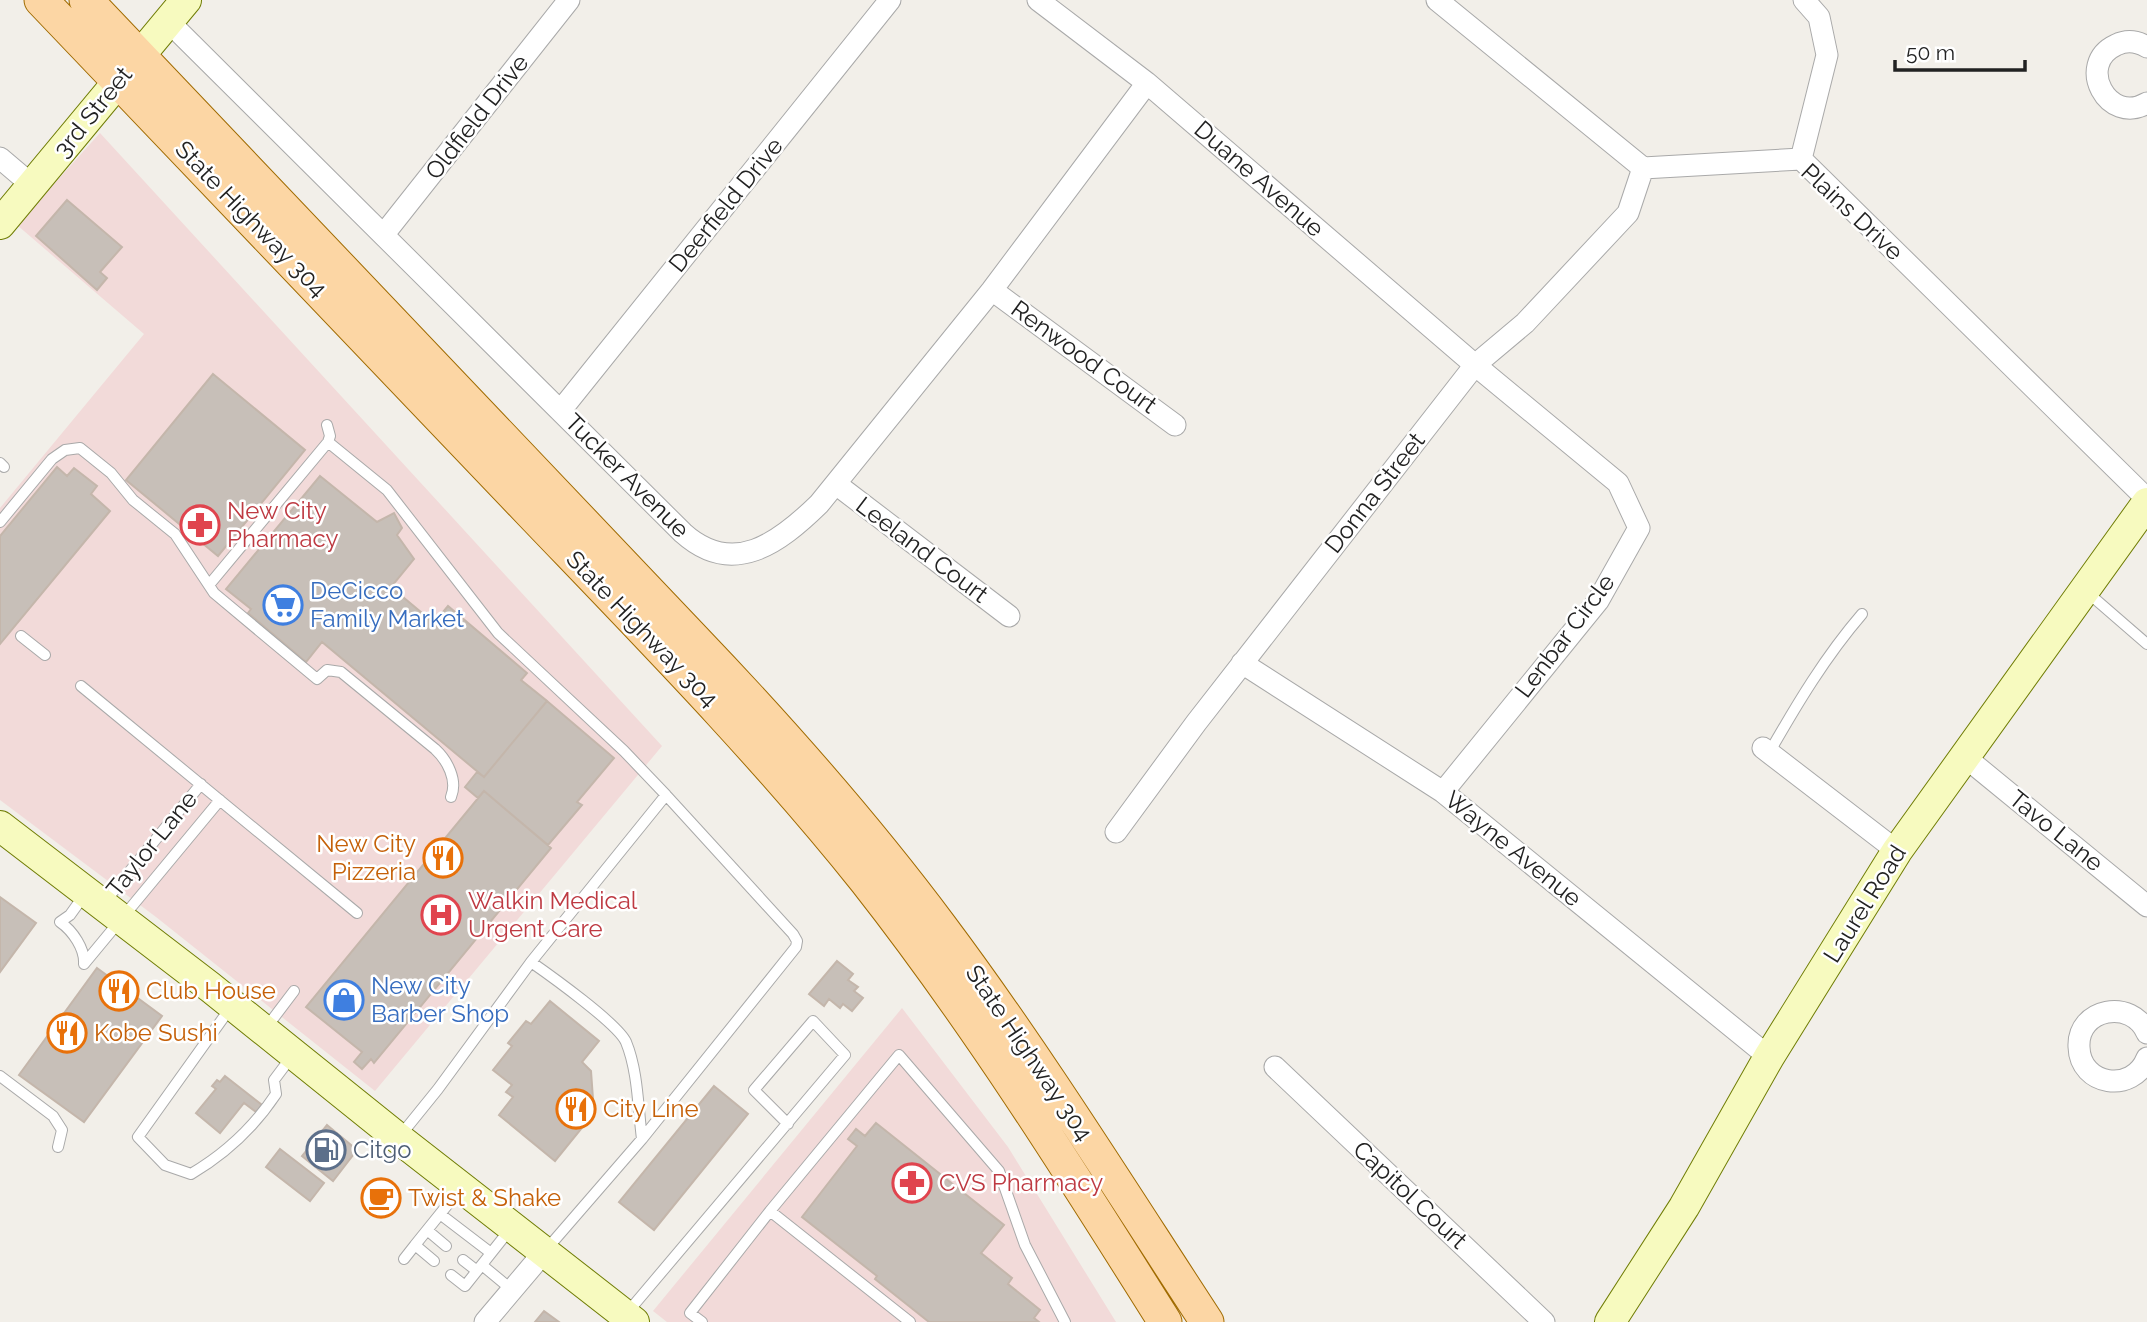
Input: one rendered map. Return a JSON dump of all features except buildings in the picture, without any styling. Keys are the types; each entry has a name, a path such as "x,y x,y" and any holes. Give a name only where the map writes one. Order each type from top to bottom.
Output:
{"main road":[{"name":"State Highway 304","path":"41,0 129,69 736,683 842,802 921,900 997,1003 1207,1322"},
{"name":"State Highway 304","path":"86,0 129,69 805,807 891,913 978,1032 1165,1322"}],"street":[{"name":"Oldfield Drive","path":"384,234 569,0"},
{"name":"Deerfield Drive","path":"561,410 890,0"},
{"name":"Duane Avenue","path":"1038,0 1147,83 1475,365"},
{"path":"1437,0 1643,168"},
{"path":"1801,159 1827,55 1819,18 1804,0"},
{"name":"3rd Street","path":"0,224 177,10"},
{"name":"Tucker Avenue","path":"177,10 384,234 683,533 704,550 716,554 736,555 778,538 808,515 992,290 1147,83"},
{"path":"2147,47 2130,41 2108,49 2098,65 2096,76 2098,88 2108,101 2118,107 2129,108 2147,103"},
{"path":"0,158 33,186"},
{"name":"Plains Drive","path":"1643,168 1801,159 2147,501"},
{"name":"Donna Street","path":"1116,832 1242,663 1475,365 1525,323 1628,213 1643,168"},
{"name":"Renwood Court","path":"992,290 1175,425"},
{"name":"Lenbar Circle","path":"1443,792 1598,601 1639,528 1618,483 1475,365"},
{"name":"Leeland Court","path":"836,484 1009,616"},
{"name":"Laurel Road","path":"1609,1322 1685,1207 1769,1057 1897,851 2147,501"},
{"name":"Wayne Avenue","path":"1242,663 1443,792 1769,1057"},
{"path":"1766,751 1897,851"},
{"name":"Tavo Lane","path":"1965,757 2147,906"},
{"path":"0,826 233,1004 398,1138 629,1318"},
{"path":"2143,1017 2120,1011 2096,1015 2087,1023 2081,1034 2079,1056 2094,1076 2111,1082 2135,1076 2144,1067 2147,1058"},
{"name":"Capitol Court","path":"1275,1067 1544,1322"},
{"path":"485,1322 545,1251"}],"lane":[{"path":"209,585 328,442 330,436 327,425"},
{"path":"328,442 387,489 498,632 666,794 797,941 796,947 642,1139 545,1251"},
{"path":"0,522 52,459 65,450 80,448 111,473 133,500 175,534 214,593 317,679 327,670 341,672 435,749 446,763 453,781 451,797"},
{"path":"2085,590 2147,644"},
{"path":"1766,751 1841,638 1862,614"},
{"path":"21,636 45,655"},
{"path":"81,686 357,913"},
{"name":"Taylor Lane","path":"104,904 201,784"},
{"path":"398,1138 438,1089 531,962 666,794"},
{"name":"Taylor Lane","path":"104,904 220,800"},
{"path":"104,904 84,964 83,953 70,930 60,922 70,915 104,904"},
{"path":"531,962 620,1033 625,1040 632,1064 642,1139"},
{"path":"264,1030 294,991"},
{"path":"233,1004 138,1137 165,1165 191,1174 216,1160 262,1115 276,1094 274,1080 294,1054"},
{"path":"629,1318 845,1055 813,1021 754,1090 788,1124"},
{"path":"702,1322 687,1317 899,1055 999,1171 1025,1245 1065,1322"},
{"path":"0,1076 53,1116 62,1130 58,1147"},
{"path":"404,1259 461,1187"},
{"path":"771,1211 910,1322"},
{"path":"440,1214 491,1253"},
{"path":"452,1275 465,1286 513,1226"},
{"path":"427,1230 446,1246"},
{"path":"415,1245 434,1261"},
{"path":"463,1260 512,1290"}],"shaded area":[{"path":"100,133 662,746 375,1091 156,917 0,800 0,508 144,334 17,225"},
{"path":"902,1008 1008,1147 1116,1322 667,1322 653,1311"}],"place":[{"name":"New City Pharmacy","path":"200,525"},
{"name":"DeCicco Family Market","path":"283,605"},
{"name":"New City Pizzeria","path":"443,858"},
{"name":"Walkin Medical Urgent Care","path":"441,915"},
{"name":"Club House","path":"119,991"},
{"name":"New City Barber Shop","path":"344,1000"},
{"name":"Kobe Sushi","path":"67,1033"},
{"name":"City Line","path":"576,1109"},
{"name":"Citgo","path":"326,1150"},
{"name":"CVS Pharmacy","path":"912,1183"},
{"name":"Twist & Shake","path":"381,1198"}]}
